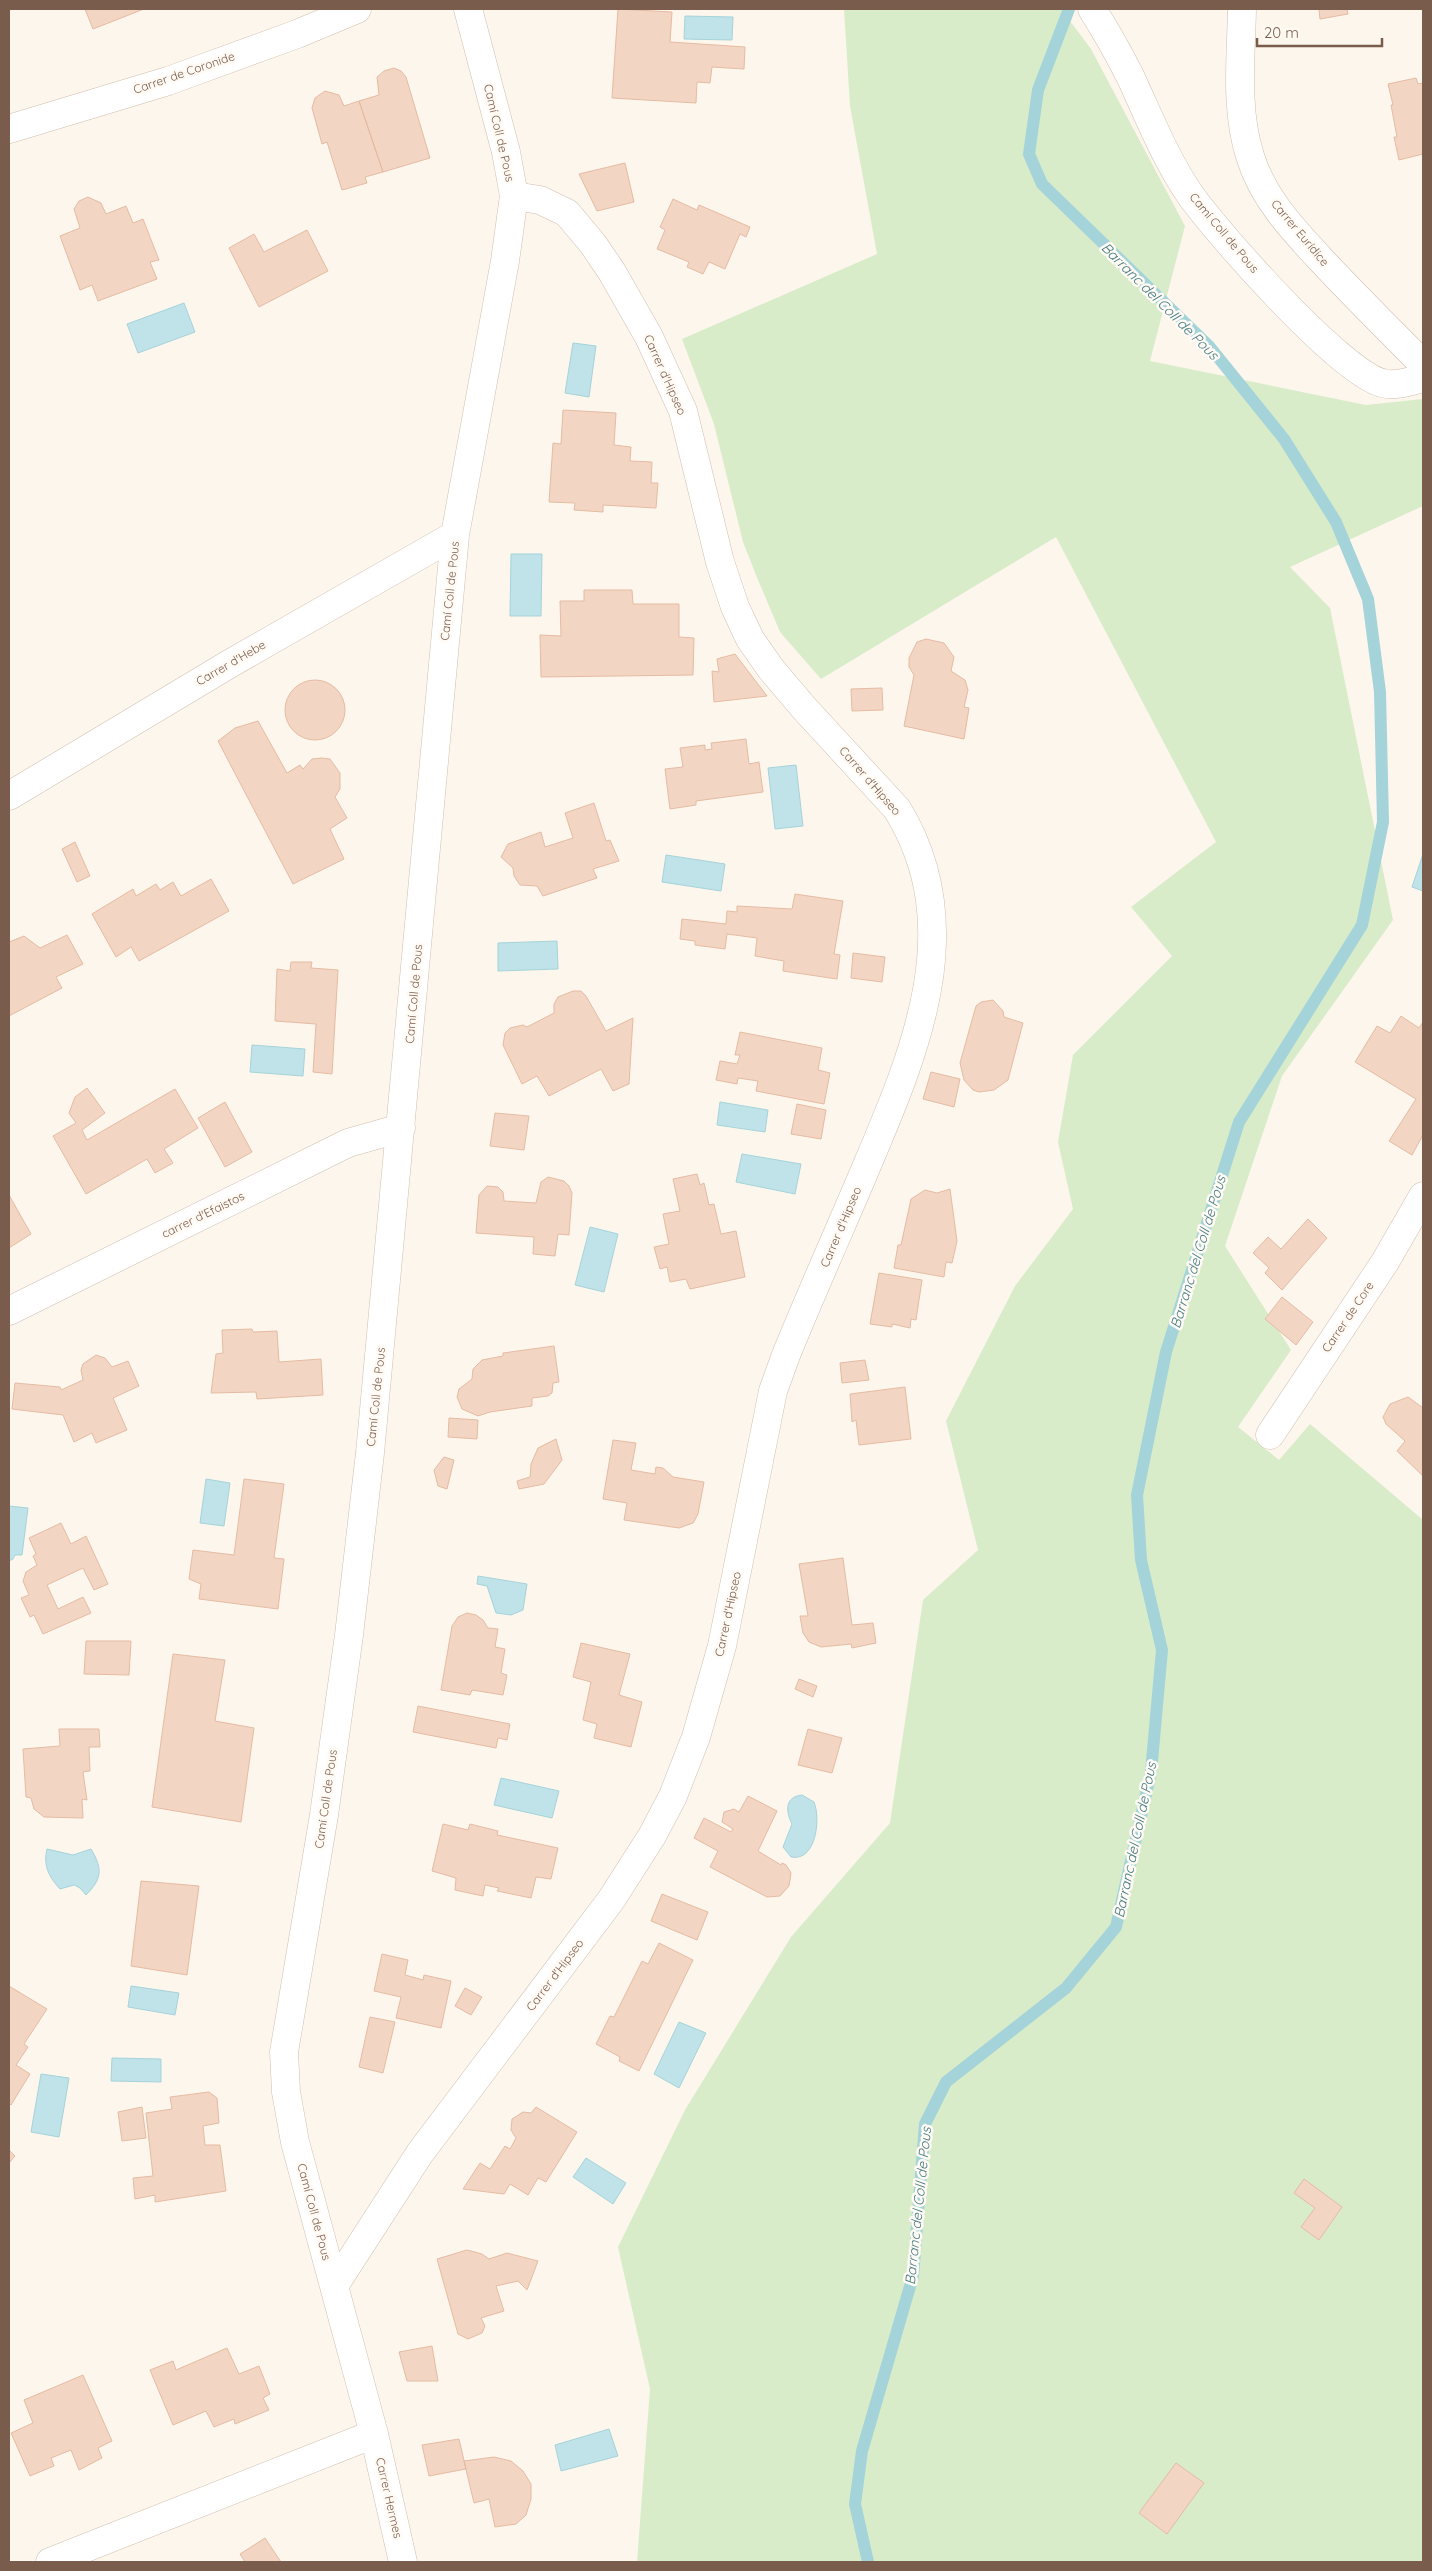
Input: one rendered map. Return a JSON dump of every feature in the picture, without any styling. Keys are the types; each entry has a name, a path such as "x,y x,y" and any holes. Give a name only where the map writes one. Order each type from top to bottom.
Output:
{"street":[{"name":"Carrer de Coronide","path":"9,129 168,81 297,34 357,9"},
{"name":"Camí Coll de Pous","path":"374,2434 295,2142 286,2092 284,2052 324,1815 349,1635 371,1443 402,1128 434,752 455,535 505,261 514,196 506,152 468,9"},
{"name":"Camí Coll de Pous","path":"1092,9 1114,43 1156,133 1191,196 1236,251 1320,339 1368,376 1383,384 1399,384 1423,378"},
{"name":"Carrer Eurídice","path":"1242,9 1242,113 1250,156 1265,190 1308,246 1423,364"},
{"name":"Carrer d'Hipseo","path":"334,2286 420,2153 611,1900 652,1836 674,1796 696,1737 722,1646 773,1391 789,1346 894,1101 914,1048 925,1004 931,962 932,904 919,852 908,827 897,809 771,669 750,638 735,607 720,562 683,411 649,337 607,265 567,213 540,200 514,196"},
{"name":"Carrer d'Hebe","path":"9,796 231,663 455,535"},
{"name":"carrer d'Efaistos","path":"9,1311 348,1143 402,1128"},
{"name":"Carrer de Core","path":"1270,1435 1385,1262 1423,1196"},
{"path":"50,2562 374,2434"},
{"name":"Carrer Hermes","path":"374,2434 403,2562"}],"green space":[{"path":"844,9 1061,9 1091,49 1185,226 1150,361 1366,405 1423,399 1423,506 1290,567 1330,608 1393,920 1282,1076 1225,1246 1291,1350 1238,1427 1279,1460 1310,1424 1423,1520 1423,2562 637,2562 650,2389 618,2247 685,2110 791,1937 890,1823 923,1600 978,1550 946,1421 1015,1286 1073,1209 1058,1142 1073,1055 1172,956 1131,907 1216,842 1056,537 821,679 780,632 743,542 714,424 682,339 877,254 850,106"}],"water":[{"path":"685,16 733,17 732,40 684,39"},
{"path":"184,303 195,332 138,353 127,324"},
{"path":"573,343 596,346 589,397 565,393"},
{"path":"511,554 542,554 541,616 510,616"},
{"path":"796,765 803,826 775,829 768,768"},
{"path":"1423,854 1423,891 1412,887"},
{"path":"666,855 725,864 721,891 662,882"},
{"path":"557,941 558,969 498,971 498,943"},
{"path":"252,1045 305,1049 303,1076 250,1072"},
{"path":"720,1102 768,1110 765,1132 717,1125"},
{"path":"742,1154 801,1164 795,1194 736,1182"},
{"path":"590,1227 618,1234 604,1292 575,1285"},
{"path":"206,1479 230,1483 224,1526 200,1523"},
{"path":"9,1506 28,1508 22,1555 15,1555 9,1561"},
{"path":"478,1576 527,1584 523,1610 511,1615 496,1613 487,1586 477,1584"},
{"path":"501,1778 559,1791 552,1818 494,1805"},
{"path":"802,1795 814,1802 817,1818 816,1828 811,1846 806,1853 799,1857 791,1857 783,1847 792,1824 788,1806 792,1799"},
{"path":"47,1849 73,1855 91,1849 98,1862 99,1874 95,1884 86,1895 80,1888 74,1885 60,1889 56,1885 46,1866"},
{"path":"131,1986 179,1993 175,2015 128,2007"},
{"path":"679,2022 706,2033 679,2088 654,2074"},
{"path":"112,2058 161,2059 161,2082 111,2081"},
{"path":"41,2074 69,2078 59,2137 31,2132"},
{"path":"586,2158 626,2183 613,2204 573,2177"},
{"path":"609,2429 618,2456 561,2471 555,2445"}],"building":[{"path":"85,9 144,9 93,29"},
{"path":"618,9 672,12 670,42 745,47 744,69 712,67 710,83 697,82 696,103 612,98"},
{"path":"1319,9 1347,9 1348,14 1320,19"},
{"path":"394,68 401,71 406,77 430,158 383,172 359,101 379,95 377,77 384,71"},
{"path":"1416,78 1418,84 1423,83 1423,154 1399,160 1394,137 1397,137 1391,105 1393,105 1388,84"},
{"path":"325,91 339,95 344,106 359,101 383,172 365,177 367,183 342,190 327,142 322,144 312,108 315,98"},
{"path":"625,163 634,202 597,211 579,174"},
{"path":"88,197 101,203 106,214 126,206 133,223 143,219 159,260 150,262 157,279 98,301 92,285 80,290 60,236 80,228 74,209 79,201"},
{"path":"673,199 697,210 699,205 750,227 746,237 740,234 725,269 709,262 703,274 687,267 689,262 657,249 665,230 660,227"},
{"path":"307,230 328,271 259,307 229,248 254,234 264,252"},
{"path":"563,410 616,413 614,445 631,447 630,461 652,462 651,483 658,483 656,508 603,505 603,512 574,510 575,503 549,502 553,443 561,444"},
{"path":"584,590 632,590 633,604 679,604 679,637 694,638 693,675 541,677 540,635 561,636 560,601 584,601"},
{"path":"926,639 944,643 954,657 951,671 965,680 968,690 964,707 969,708 964,739 904,726 914,675 909,667 909,658 917,642"},
{"path":"735,654 767,696 714,702 712,671 719,672 717,659"},
{"path":"315,680 331,685 336,689 340,694 345,710 340,726 336,731 331,735 315,740 299,735 294,731 290,726 285,710 290,694 294,689 299,685"},
{"path":"882,688 883,710 852,711 851,689"},
{"path":"258,721 287,773 300,765 303,769 312,759 322,758 330,759 340,773 340,789 335,797 347,818 330,829 344,859 293,884 218,741 235,728"},
{"path":"746,739 749,764 759,762 763,792 696,801 696,805 670,809 665,769 683,767 680,748 705,745 705,750 712,749 711,743"},
{"path":"594,803 606,841 610,840 619,861 593,869 597,878 543,896 537,886 520,885 514,876 513,868 501,857 508,844 541,832 545,847 573,838 565,813"},
{"path":"75,842 90,876 77,882 62,849"},
{"path":"211,879 229,911 139,961 131,947 116,957 92,914 133,889 136,896 156,884 160,890 173,882 181,896"},
{"path":"795,894 843,901 834,954 840,955 837,979 783,971 784,961 755,956 757,938 727,934 725,949 695,945 695,941 680,939 682,919 726,924 727,911 737,912 737,906 792,909"},
{"path":"67,935 83,964 56,977 62,988 9,1016 9,942 24,936 40,948"},
{"path":"853,953 885,957 882,982 851,978"},
{"path":"291,962 312,962 311,968 338,970 332,1074 313,1072 316,1024 275,1021 277,969 290,971"},
{"path":"573,991 581,991 586,996 606,1031 633,1018 629,1084 613,1091 601,1069 549,1096 537,1076 522,1084 503,1045 505,1033 510,1028 523,1025 527,1027 554,1013 554,1004 558,997"},
{"path":"993,1000 1003,1011 1004,1017 1023,1023 1008,1080 994,1090 979,1092 973,1090 964,1080 960,1063 976,1006 981,1002"},
{"path":"1401,1016 1419,1028 1423,1022 1423,1135 1412,1155 1389,1141 1416,1099 1355,1062 1377,1026 1390,1033"},
{"path":"740,1032 822,1048 818,1070 830,1073 824,1104 756,1091 758,1081 738,1078 737,1084 716,1080 720,1061 737,1064 740,1055 735,1055"},
{"path":"931,1072 960,1079 954,1107 923,1099"},
{"path":"87,1088 105,1113 82,1130 87,1140 175,1089 198,1128 164,1149 173,1163 155,1173 147,1159 86,1194 53,1136 76,1123 69,1113 75,1097"},
{"path":"225,1102 252,1152 225,1167 198,1118"},
{"path":"797,1104 826,1110 821,1139 791,1134"},
{"path":"495,1113 529,1116 524,1150 490,1146"},
{"path":"697,1174 700,1185 704,1183 709,1205 714,1204 721,1234 736,1231 745,1277 690,1289 686,1279 670,1282 667,1267 660,1269 654,1247 669,1244 663,1214 680,1211 673,1179"},
{"path":"548,1177 564,1181 572,1193 569,1235 558,1234 555,1256 533,1254 534,1237 476,1233 479,1195 487,1186 498,1187 503,1192 504,1201 536,1203 541,1182"},
{"path":"950,1189 957,1241 952,1263 946,1262 944,1277 894,1268 898,1245 901,1245 911,1199 925,1190 937,1193"},
{"path":"9,1195 31,1234 9,1248"},
{"path":"1308,1219 1327,1238 1282,1290 1265,1273 1269,1268 1253,1253 1268,1237 1281,1249"},
{"path":"879,1273 922,1280 916,1320 911,1319 910,1328 892,1324 892,1327 870,1324"},
{"path":"1282,1297 1313,1322 1296,1345 1265,1319"},
{"path":"252,1329 253,1332 277,1331 279,1362 321,1359 323,1395 257,1399 256,1392 211,1393 216,1354 223,1353 222,1330"},
{"path":"554,1346 559,1382 553,1383 552,1393 548,1396 532,1398 532,1406 490,1412 478,1416 462,1409 457,1397 459,1389 472,1379 473,1369 482,1360 503,1356 503,1353"},
{"path":"96,1355 105,1358 112,1367 128,1361 139,1386 113,1398 127,1430 96,1443 92,1433 74,1442 63,1415 12,1409 15,1383 60,1387 61,1390 83,1380 81,1370 83,1364"},
{"path":"865,1360 869,1380 842,1383 840,1363"},
{"path":"905,1387 911,1439 859,1445 856,1420 852,1422 850,1394"},
{"path":"1408,1397 1423,1408 1423,1476 1397,1451 1405,1441 1386,1424 1383,1417 1390,1404"},
{"path":"449,1418 478,1420 477,1439 448,1437"},
{"path":"556,1439 562,1460 544,1484 519,1489 517,1481 530,1477 531,1464 538,1448"},
{"path":"613,1440 636,1443 631,1470 655,1474 656,1467 663,1468 673,1477 704,1482 698,1514 693,1523 679,1528 624,1520 627,1503 603,1499"},
{"path":"444,1457 454,1460 447,1489 438,1486 434,1470"},
{"path":"244,1479 284,1484 274,1558 284,1559 278,1609 199,1599 201,1584 189,1579 193,1550 234,1555"},
{"path":"61,1523 71,1544 86,1536 108,1584 94,1590 83,1568 47,1585 58,1609 83,1597 91,1613 43,1634 34,1615 30,1617 21,1598 29,1595 23,1581 26,1572 37,1565 33,1556 36,1554 29,1538"},
{"path":"843,1558 852,1625 873,1623 876,1643 852,1648 851,1644 821,1647 809,1642 803,1633 800,1616 808,1616 799,1564"},
{"path":"467,1613 476,1615 483,1620 488,1628 498,1629 495,1647 505,1649 501,1673 507,1675 503,1695 472,1690 470,1695 441,1690 452,1626 458,1617"},
{"path":"86,1641 131,1641 129,1675 84,1674"},
{"path":"581,1643 630,1654 619,1695 642,1702 631,1747 594,1738 597,1724 583,1720 591,1682 573,1677"},
{"path":"173,1654 225,1660 215,1721 254,1728 241,1822 152,1807"},
{"path":"799,1679 817,1686 813,1697 795,1689"},
{"path":"418,1706 510,1724 507,1740 498,1738 496,1748 413,1732"},
{"path":"59,1729 99,1729 100,1747 89,1747 90,1771 83,1772 87,1800 82,1799 83,1818 44,1817 34,1809 31,1798 26,1797 23,1749 60,1746"},
{"path":"808,1729 842,1738 832,1773 798,1765"},
{"path":"748,1796 777,1811 758,1851 781,1865 782,1863 786,1865 791,1873 789,1886 780,1896 767,1897 710,1867 718,1851 694,1838 704,1818 731,1832 733,1829 722,1822 724,1812 734,1809 739,1812"},
{"path":"443,1824 468,1830 470,1824 498,1831 497,1835 558,1848 551,1879 536,1877 531,1898 497,1891 499,1888 485,1885 483,1896 455,1890 456,1878 432,1871"},
{"path":"141,1881 199,1886 187,1975 131,1966"},
{"path":"662,1894 708,1912 697,1940 651,1921"},
{"path":"659,1943 693,1960 639,2071 619,2061 620,2057 596,2044 610,2016 614,2017 642,1961 648,1964"},
{"path":"382,1954 408,1960 405,1975 423,1980 424,1975 451,1981 441,2028 396,2018 401,1997 374,1991"},
{"path":"9,1986 47,2009 24,2044 28,2047 16,2065 30,2074 11,2105 9,2103"},
{"path":"465,1988 482,1997 471,2015 455,2006"},
{"path":"370,2017 395,2022 383,2073 359,2067"},
{"path":"209,2092 217,2098 219,2123 203,2126 205,2145 220,2145 226,2191 155,2202 155,2195 135,2199 133,2178 153,2176 146,2113 172,2109 170,2097"},
{"path":"142,2107 146,2138 122,2141 118,2112"},
{"path":"536,2107 577,2132 546,2182 538,2178 528,2195 510,2184 504,2194 463,2189 480,2163 490,2169 505,2146 510,2149 516,2138 511,2130 512,2119 523,2112 531,2113"},
{"path":"9,2150 15,2156 9,2163"},
{"path":"1304,2179 1342,2207 1319,2240 1301,2227 1315,2208 1294,2193"},
{"path":"467,2250 482,2254 489,2259 507,2253 538,2261 527,2290 518,2281 496,2286 504,2311 481,2318 485,2326 482,2333 468,2339 458,2334 437,2259"},
{"path":"432,2346 438,2381 407,2381 399,2352"},
{"path":"227,2348 239,2374 259,2366 270,2394 263,2398 269,2410 235,2424 234,2419 214,2427 206,2411 173,2425 150,2370 173,2361 176,2370"},
{"path":"83,2375 112,2441 98,2448 102,2458 79,2470 71,2450 51,2458 54,2466 30,2476 11,2433 33,2423 24,2400"},
{"path":"459,2439 466,2469 429,2476 422,2445"},
{"path":"494,2457 511,2461 523,2471 531,2484 531,2499 526,2515 516,2524 495,2527 489,2499 474,2503 464,2461"},
{"path":"1176,2463 1204,2483 1167,2534 1139,2513"},
{"path":"265,2538 281,2562 245,2562 240,2554"}],"waterway":[{"name":"Barranc del Coll de Pous","path":"868,2562 855,2504 862,2451 913,2276 925,2124 946,2082 1066,1988 1116,1927 1151,1772 1162,1650 1141,1560 1137,1495 1166,1352 1239,1122 1362,925 1383,822 1380,692 1368,599 1336,522 1284,439 1209,346 1042,184 1029,154 1038,90 1069,9"}]}
